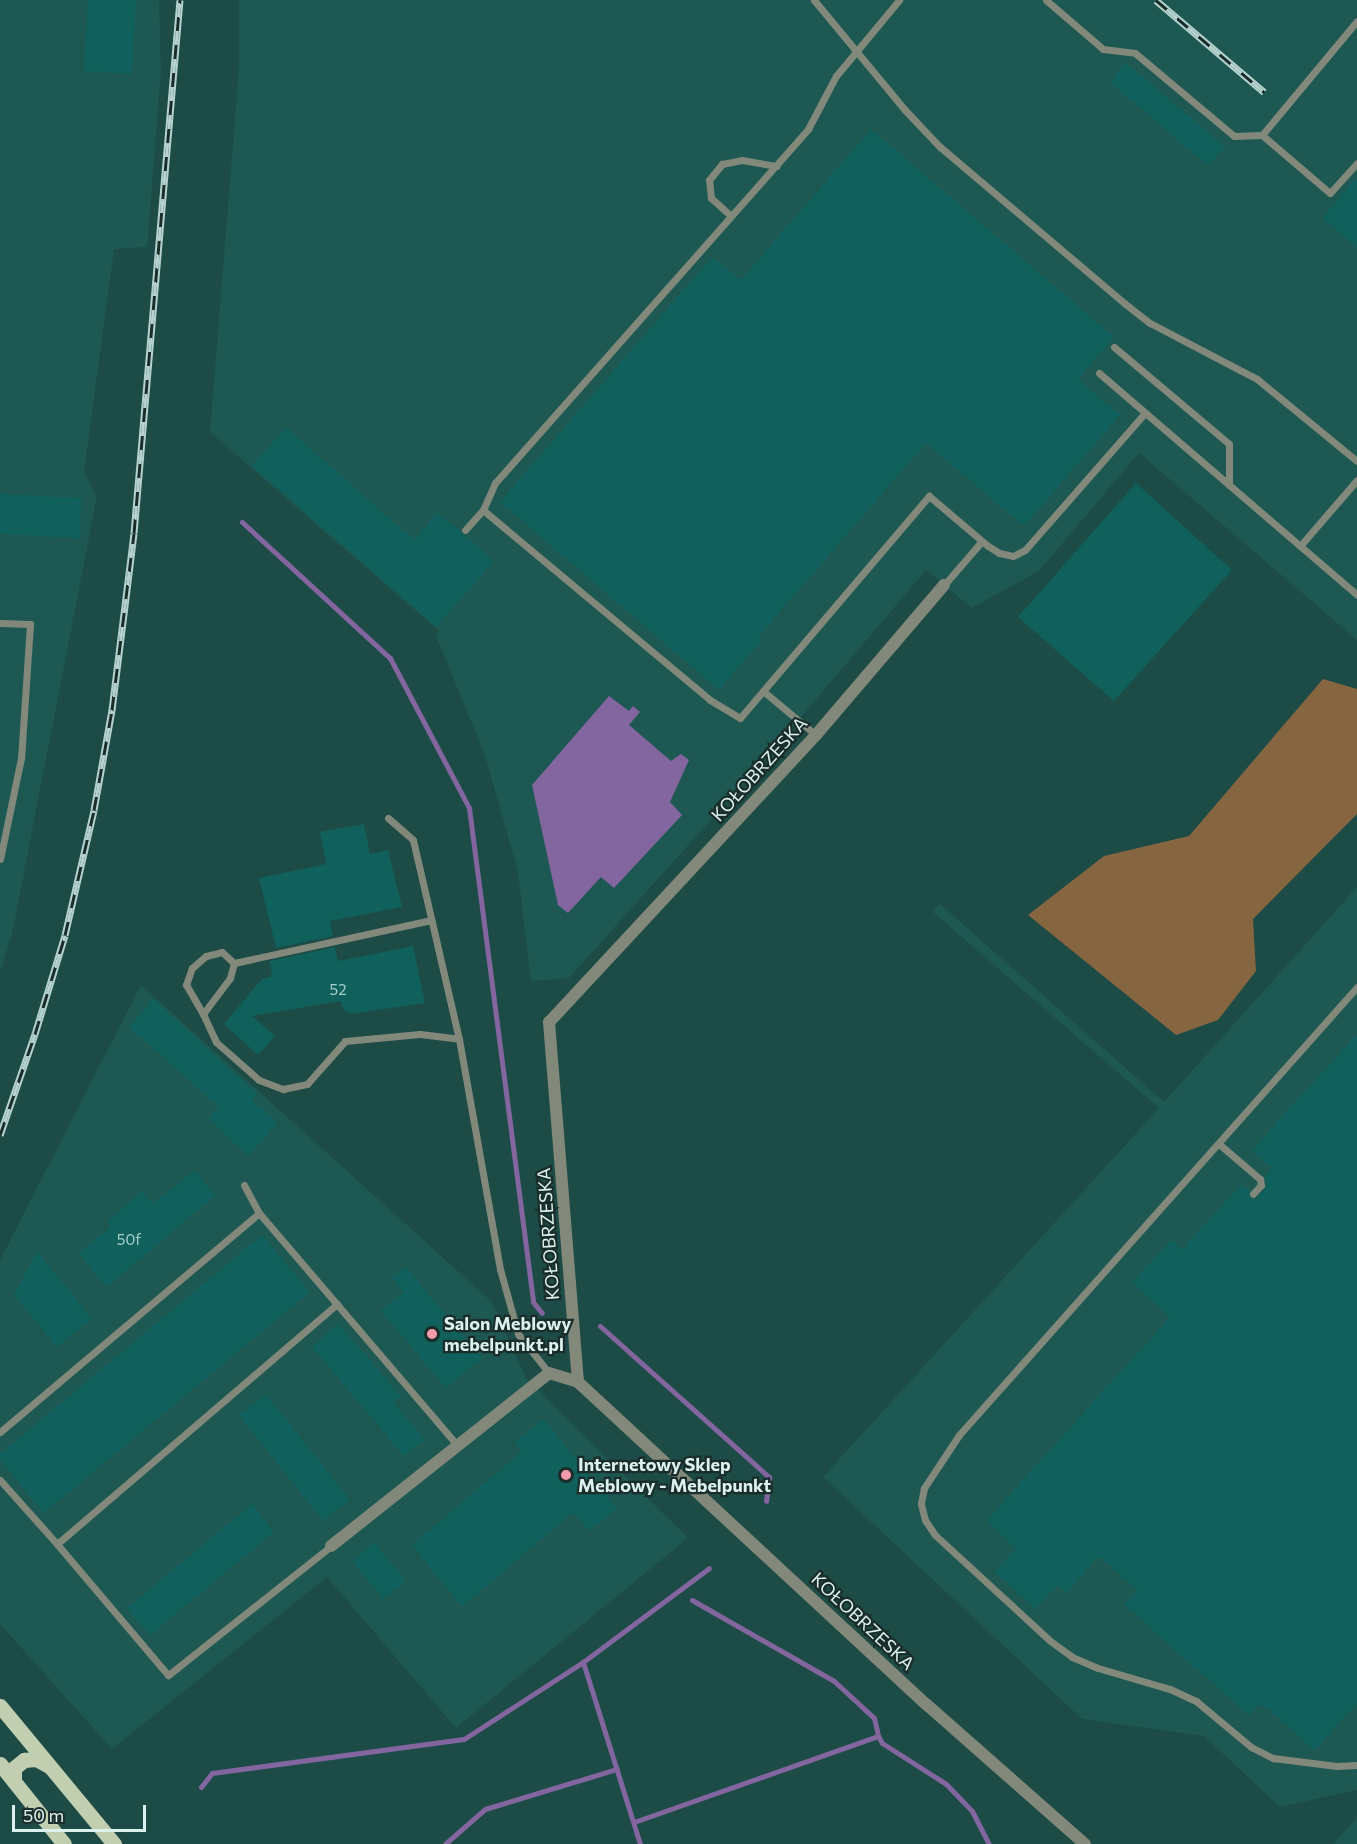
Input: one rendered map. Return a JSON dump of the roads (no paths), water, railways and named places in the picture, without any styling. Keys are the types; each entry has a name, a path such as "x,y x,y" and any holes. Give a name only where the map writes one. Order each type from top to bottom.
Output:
{"main road":[{"path":"0,1706 114,1844"},
{"path":"14,1781 14,1768 24,1760 39,1760 50,1767"},
{"path":"0,1764 64,1844"}],"street":[{"name":"KOŁOBRZESKA","path":"944,585 816,735 549,1022 578,1382 926,1704 1085,1844"},
{"path":"331,1546 549,1373 578,1382"}],"lane":[{"path":"814,0 856,52 939,146 1124,303 1150,322 1267,386 1357,461"},
{"path":"465,530 483,510 495,483 808,129 836,76 899,0"},
{"path":"1046,0 1103,49 1135,52 1234,136 1262,135 1330,193 1357,163"},
{"path":"1262,135 1354,30 1357,21"},
{"path":"731,216 711,198 709,180 722,164 742,160 776,166"},
{"path":"1114,346 1229,444 1229,485"},
{"path":"1099,372 1357,595"},
{"path":"483,510 710,700 740,718 929,496 982,541 999,553 1013,556 1025,550 1145,413"},
{"path":"1300,546 1357,480"},
{"path":"944,585 982,541"},
{"path":"0,623 30,624 21,758 0,859"},
{"path":"763,691 816,735"},
{"path":"388,818 413,840 459,1039 500,1269 518,1334 549,1373"},
{"path":"234,963 431,920"},
{"path":"234,963 222,952 206,956 192,968 186,985 216,1042 259,1080 283,1089 307,1084 345,1041 420,1034 459,1039"},
{"path":"203,1014 230,978 234,963"},
{"path":"1357,987 959,1436 924,1488 921,1504 924,1520 935,1535 1049,1640 1072,1657 1098,1668 1170,1689 1196,1701 1251,1747 1273,1758 1337,1766 1357,1765"},
{"path":"1219,1144 1260,1179 1261,1185 1252,1194"},
{"path":"244,1185 259,1213 458,1446"},
{"path":"0,1432 259,1213"},
{"path":"57,1544 337,1304"},
{"path":"0,1480 168,1675 331,1546"}],"waterway":[{"path":"242,522 390,658 469,808 533,1302 542,1313"},
{"path":"600,1326 769,1477 766,1501"},
{"path":"640,1844 583,1662 709,1568"},
{"path":"692,1600 834,1681 874,1718 882,1743 946,1784 972,1811 989,1844"},
{"path":"201,1787 212,1773 464,1739 583,1662"},
{"path":"634,1822 878,1736"},
{"path":"445,1844 485,1809 617,1769"}],"railway":[{"path":"0,1135 35,1034 65,935 94,810 112,710 134,533 180,0"},
{"path":"1156,0 1264,92"}],"place":[{"name":"Salon Meblowy mebelpunkt.pl","path":"432,1334"},
{"name":"Internetowy Sklep Meblowy - Mebelpunkt","path":"566,1475"}]}
